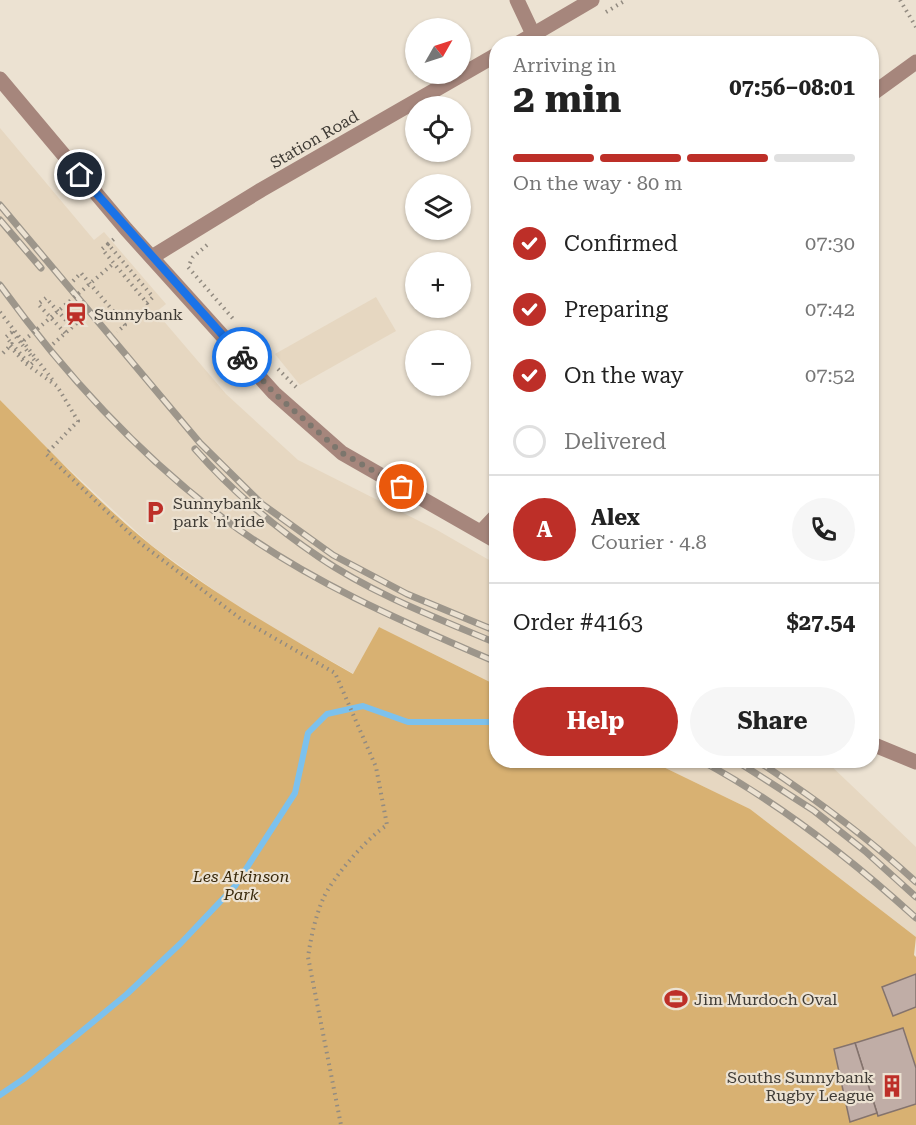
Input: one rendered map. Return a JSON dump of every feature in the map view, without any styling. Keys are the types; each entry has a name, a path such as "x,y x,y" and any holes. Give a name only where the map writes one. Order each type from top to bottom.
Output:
{"street":[{"path":"517,0 533,34"},
{"path":"530,36 592,0"},
{"name":"Station Road","path":"152,257 261,190 489,59"},
{"path":"879,89 916,62"},
{"path":"0,79 152,257 274,393 342,453 489,537"},
{"path":"481,532 489,523"},
{"path":"879,747 916,762"}],"path":[{"path":"900,0 916,27"},
{"path":"211,242 193,257 188,267 237,323"},
{"path":"108,244 102,249 147,303 153,297 120,258"},
{"path":"21,343 114,263"},
{"path":"73,281 81,273 125,325 117,332"},
{"path":"64,333 38,304 46,298 72,327"},
{"path":"0,312 57,386 78,421 46,454 140,543 241,619 335,673 376,767 387,825 370,836 324,896 312,930 308,957 341,1125"},
{"path":"53,344 78,322"},
{"path":"11,345 30,365 35,361 12,332 6,337 11,345 25,363 57,386"},
{"path":"3,353 11,345"},
{"path":"271,362 303,393"}],"shaded area":[{"path":"0,128 94,240 104,232 166,304 156,312 226,394 298,460 437,530 489,560 489,682 379,627 354,674 246,613 151,545 57,458 0,400"},
{"path":"376,297 396,331 300,385 275,354"},
{"path":"665,768 833,768 916,847 916,937 750,809"}],"green space":[{"name":"Les Atkinson Park","path":"0,400 93,493 152,546 225,597 353,674 379,627 489,682 489,768 665,768 750,809 916,937 914,955 916,957 916,1125 0,1125"}],"building":[{"path":"916,974 916,1007 893,1016 882,987"},
{"name":"Souths Sunnybank Rugby League","path":"903,1028 916,1068 916,1104 878,1116 855,1043"},
{"path":"855,1043 877,1113 850,1122 834,1049"}],"waterway":[{"path":"0,1095 25,1078 127,994 181,943 235,886 295,793 308,733 327,714 363,706 408,722 489,722"}],"railway":[{"path":"0,205 200,443 262,504 333,555 407,594 489,628"},
{"path":"0,220 41,268"},
{"path":"0,285 49,349 103,410 131,439 191,493 223,518 287,561 321,580 390,615 489,659"},
{"path":"195,449 253,507 319,557 383,594 489,640"},
{"path":"714,768 758,794 840,853 916,918"},
{"path":"747,768 813,810 865,851 916,897"},
{"path":"768,768 839,818 916,882"}],"way so far":[{"path":"242,357 274,393 342,453 402,487"}],"place":[{"name":"Sunnybank","path":"76,314"},
{"name":"Sunnybank park 'n' ride","path":"155,512"},
{"name":"Jim Murdoch Oval","path":"676,999"},
{"name":"Souths Sunnybank Rugby League","path":"892,1086"}],"route":[{"path":"80,175 242,357"}]}
